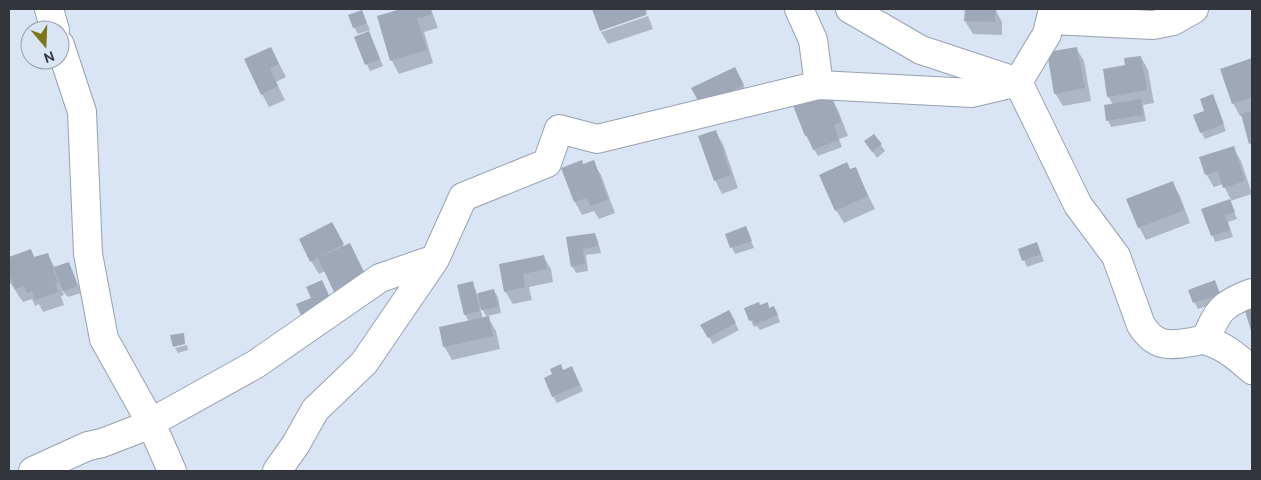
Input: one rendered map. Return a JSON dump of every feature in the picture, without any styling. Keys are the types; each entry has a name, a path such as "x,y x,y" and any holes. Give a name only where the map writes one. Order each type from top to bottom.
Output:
{"street":[{"path":"799,9 813,40 819,85"},
{"path":"850,9 921,50 1018,82 1078,206 1116,256 1141,325 1148,335 1158,342 1172,345 1205,340 1227,349 1252,370"},
{"path":"277,471 296,444 315,410 364,363 435,259 463,197 547,163 559,129 597,139 819,85 972,93 1018,82 1047,34 1052,14 1153,25 1174,21 1194,9"},
{"path":"68,70 82,112 88,254 104,339 151,423 172,471"},
{"path":"33,471 88,446 102,443 151,423 256,364 380,278 435,259"},
{"path":"1205,340 1217,314 1224,306 1235,299 1252,293"}],"building":[{"path":"401,9 430,9 432,14 417,19 427,50 390,61 377,16"},
{"path":"592,9 644,9 646,15 600,31"},
{"path":"965,9 996,9 995,22 964,21"},
{"path":"362,10 367,23 353,28 348,15"},
{"path":"369,31 380,59 365,65 354,37"},
{"path":"271,47 279,64 270,68 278,86 261,95 244,59"},
{"path":"1077,47 1085,88 1054,94 1047,52"},
{"path":"1141,56 1147,90 1107,97 1103,69 1125,65 1124,58"},
{"path":"1252,58 1252,97 1232,104 1220,69"},
{"path":"735,67 744,85 701,106 691,88"},
{"path":"1213,94 1224,124 1200,133 1193,115 1204,111 1200,99"},
{"path":"831,95 841,122 834,125 839,140 813,150 807,135 805,136 792,103"},
{"path":"1141,99 1143,115 1106,121 1104,105"},
{"path":"1252,111 1252,143 1249,144 1241,114"},
{"path":"716,130 731,175 714,181 698,136"},
{"path":"874,134 882,144 872,152 864,141"},
{"path":"1234,146 1245,181 1223,188 1218,171 1205,175 1199,157"},
{"path":"582,160 583,164 594,160 608,200 590,206 587,198 574,202 561,168"},
{"path":"847,162 850,169 856,167 868,196 835,211 819,175"},
{"path":"1173,181 1184,210 1138,228 1126,199"},
{"path":"1230,199 1235,212 1225,215 1230,230 1211,236 1201,209"},
{"path":"332,222 344,244 310,262 299,239"},
{"path":"746,226 752,241 730,248 725,234"},
{"path":"595,233 598,246 583,249 585,264 571,267 566,237"},
{"path":"1037,242 1041,254 1022,261 1018,249"},
{"path":"350,243 368,280 336,296 318,258"},
{"path":"31,249 34,257 48,253 58,282 55,283 58,292 35,300 32,291 27,293 24,286 15,289 9,277 9,257"},
{"path":"544,255 547,269 523,274 525,287 504,292 499,264"},
{"path":"69,262 78,286 63,291 54,267"},
{"path":"322,280 334,306 303,320 296,304 311,298 306,287"},
{"path":"1215,280 1220,294 1193,303 1188,290"},
{"path":"473,281 480,311 464,315 457,285"},
{"path":"494,289 498,307 481,310 478,293"},
{"path":"759,302 760,305 768,302 769,308 774,306 778,315 755,324 753,320 749,321 744,308"},
{"path":"1252,309 1252,334 1245,311"},
{"path":"729,310 736,323 708,338 700,325"},
{"path":"489,316 493,336 443,347 439,327"},
{"path":"184,333 185,344 173,347 170,335"},
{"path":"561,364 563,370 572,366 580,385 552,397 544,378 552,374 550,369"}]}
